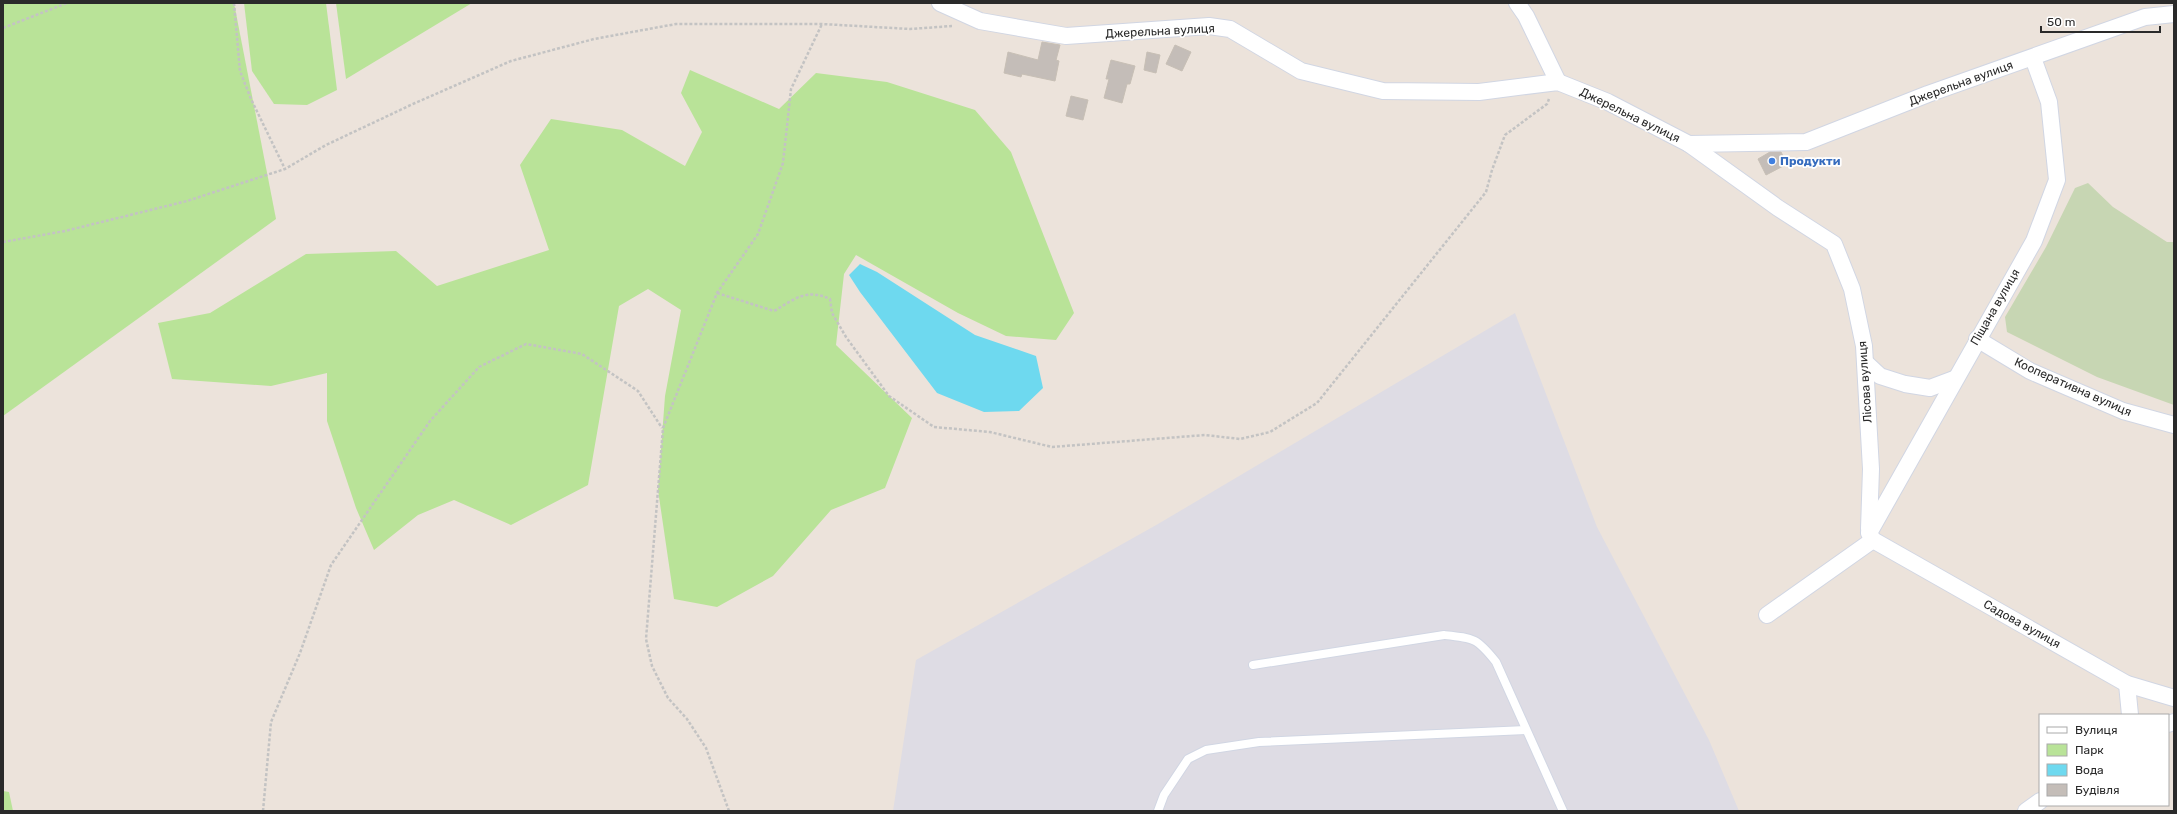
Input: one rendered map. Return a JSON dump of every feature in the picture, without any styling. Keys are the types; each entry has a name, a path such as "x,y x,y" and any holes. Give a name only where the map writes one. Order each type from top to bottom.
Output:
{"street":[{"name":"Джерельна вулиця","path":"940,3 980,21 1066,36 1209,26 1230,29 1301,71 1383,91 1479,92 1558,82 1608,102 1689,144 1806,142 1958,83 2033,58 2145,17 2174,14"},
{"path":"1517,3 1526,16 1558,82"},
{"name":"Піщана вулиця","path":"1871,536 1954,379 2034,241 2057,180 2049,102 2033,58"},
{"name":"Лісова вулиця","path":"1689,144 1778,208 1834,244 1852,289 1864,346 1871,470 1871,536"},
{"name":"Кооперативна вулиця","path":"1977,340 2030,371 2123,411 2174,425"},
{"path":"1865,362 1880,376 1905,384 1930,388 1954,379"},
{"path":"1767,616 1871,536"},
{"name":"Садова вулиця","path":"1871,536 2127,684 2174,698"},
{"path":"2127,684 2130,714"},
{"path":"2026,811 2039,803"}],"lane":[{"path":"1253,665 1444,635 1470,637 1483,645 1496,662 1563,811"},
{"path":"1158,811 1164,795 1188,759 1206,750 1259,742 1526,730"}],"path":[{"path":"3,28 67,3"},
{"path":"234,3 240,71 251,99 285,169"},
{"path":"3,242 65,231 187,201 285,169 326,146 415,103 511,62 586,41 676,24 822,24 910,29 958,26 980,21"},
{"path":"730,811 706,748 687,719 668,698 652,666 646,639 663,428 717,293 758,234 783,163 791,89 822,24"},
{"path":"717,293 774,311 807,293 820,294 830,299 832,313 846,337 889,396 934,427 990,432 1052,447 1205,435 1240,439 1270,432 1317,403 1486,192 1492,170 1505,135 1547,104 1558,82"},
{"path":"263,811 271,722 300,653 331,565 430,421 479,367 526,344 582,354 638,391 663,428"}],"shaded area":[{"path":"1515,313 1597,527 1709,740 1739,811 893,811 916,660 1158,524"}],"green space":[{"path":"3,3 234,3 276,219 3,416"},
{"path":"244,3 326,3 337,90 307,105 274,104 252,71"},
{"path":"336,3 472,3 346,79"},
{"path":"690,70 779,109 816,73 887,82 975,110 1011,152 1074,313 1056,340 1006,336 958,313 856,255 844,274 836,345 912,418 885,488 831,510 773,576 717,607 674,599 658,490 665,396 681,310 648,289 619,306 588,485 511,525 454,500 418,515 374,550 356,508 327,421 327,373 271,386 172,379 158,323 210,313 306,254 396,251 437,286 549,250 520,165 551,119 622,130 685,166 702,132 681,93"},
{"path":"2088,183 2113,207 2167,242 2174,242 2174,405 2097,377 2007,332 2005,317 2046,247 2075,188"},
{"path":"3,791 9,792 13,811 3,811"}],"water":[{"path":"860,264 877,272 975,335 1036,356 1043,388 1019,411 984,412 937,393 860,292 849,275"}],"building":[{"path":"1042,42 1060,45 1056,60 1059,61 1055,81 1022,74 1021,77 1004,73 1008,52 1038,60"},
{"path":"1175,45 1191,52 1182,71 1166,64"},
{"path":"1147,52 1160,55 1156,73 1144,70"},
{"path":"1111,60 1135,66 1130,84 1127,84 1122,103 1104,98 1109,79 1106,79"},
{"path":"1071,96 1088,100 1083,120 1066,116"},
{"name":"Продукти","path":"1770,152 1781,152 1787,164 1766,175 1758,159"}],"place":[{"name":"Продукти","path":"1772,161"}]}
